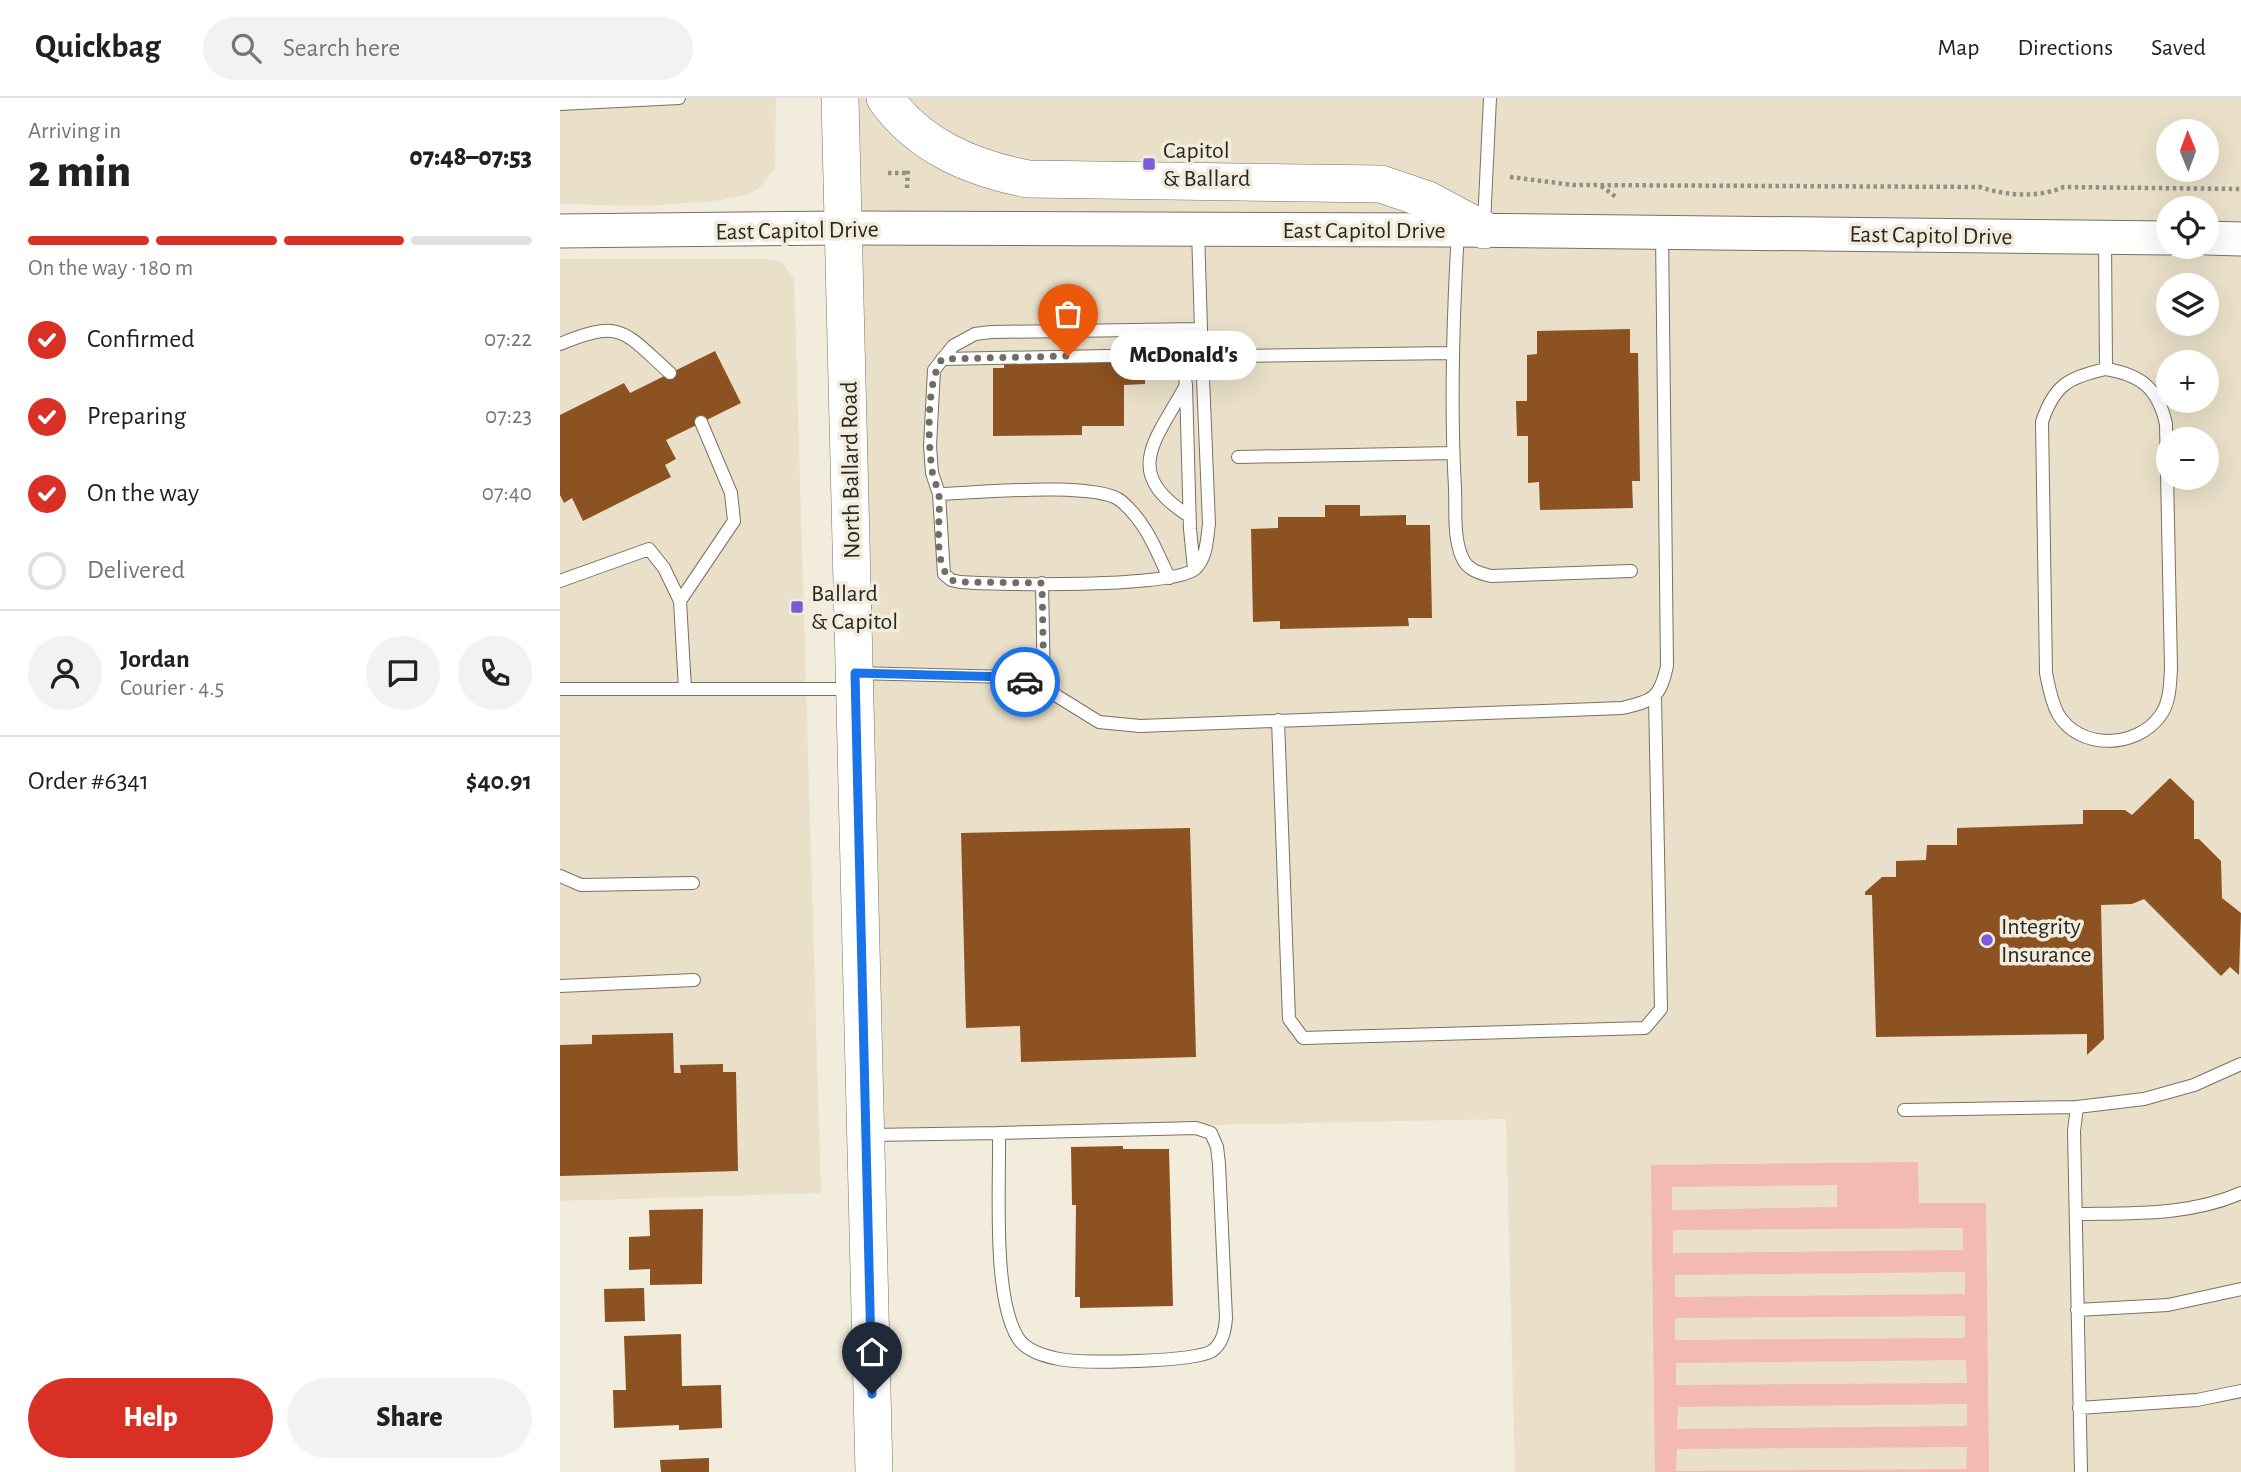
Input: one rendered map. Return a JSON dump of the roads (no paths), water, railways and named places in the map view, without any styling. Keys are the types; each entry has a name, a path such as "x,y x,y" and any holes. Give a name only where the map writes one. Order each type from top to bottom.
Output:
{"main road":[{"name":"North Ballard Road","path":"840,98 874,1472"},
{"path":"885,98 920,137 974,165 1000,174 1028,179 1381,184 1428,200 1471,230"}],"street":[{"name":"East Capitol Drive","path":"560,231 844,228 1471,230 2156,238"},
{"path":"2219,238 2241,239"}],"lane":[{"path":"560,104 679,98"},
{"path":"1490,98 1451,353 1453,453 1458,536 1462,558 1474,572 1491,576 1631,571"},
{"path":"1198,229 1209,524 1206,546 1194,569 1169,578 1042,583 978,583 951,580 942,566 939,494 932,473 930,446 934,370 942,359 963,340 991,332 1201,329"},
{"path":"560,689 685,689 1009,677 1044,688 1099,722 1140,726 1622,708 1647,703 1662,690 1667,666 1662,232"},
{"path":"2105,237 2106,369"},
{"path":"560,344 599,330 624,332 670,373"},
{"path":"1239,356 1451,353"},
{"path":"942,359 1161,355 1179,363 1185,373 1186,385 1189,516 1194,569"},
{"path":"2106,369 2131,373 2150,389 2162,408 2166,424 2171,669 2169,695 2161,716 2143,732 2111,742 2082,737 2060,717 2051,698 2046,673 2042,422 2049,402 2061,386 2080,375 2106,369"},
{"path":"1186,385 1151,452 1149,471 1164,500 1189,516"},
{"path":"680,601 734,521 731,493 701,422"},
{"path":"1238,457 1453,453"},
{"path":"939,494 1084,490 1109,494 1119,499 1145,526 1169,578"},
{"path":"560,581 649,549 664,568 680,601 685,689"},
{"path":"1042,583 1044,688"},
{"path":"1278,720 1289,1019 1303,1038 1645,1028 1661,1009 1655,696"},
{"path":"560,876 581,885 693,883"},
{"path":"560,986 694,980"},
{"path":"1904,1110 2077,1107 2144,1099 2194,1085 2241,1064"},
{"path":"2077,1107 2074,1131 2081,1472"},
{"path":"866,1135 1196,1128 1211,1133 1218,1155 1226,1318 1224,1334 1215,1349 1201,1356 1181,1359 1062,1360 1030,1349 1019,1340 1002,1300 999,1133"},
{"path":"2076,1214 2145,1213 2198,1206 2241,1192"},
{"path":"2077,1310 2168,1305 2241,1289"},
{"path":"2079,1408 2197,1401 2241,1391"}],"place":[{"name":"Capitol & Ballard","path":"1149,164"},
{"name":"McDonald's","path":"1068,356"},
{"name":"Ballard & Capitol","path":"797,607"},
{"name":"Integrity Insurance","path":"1987,940"}]}
